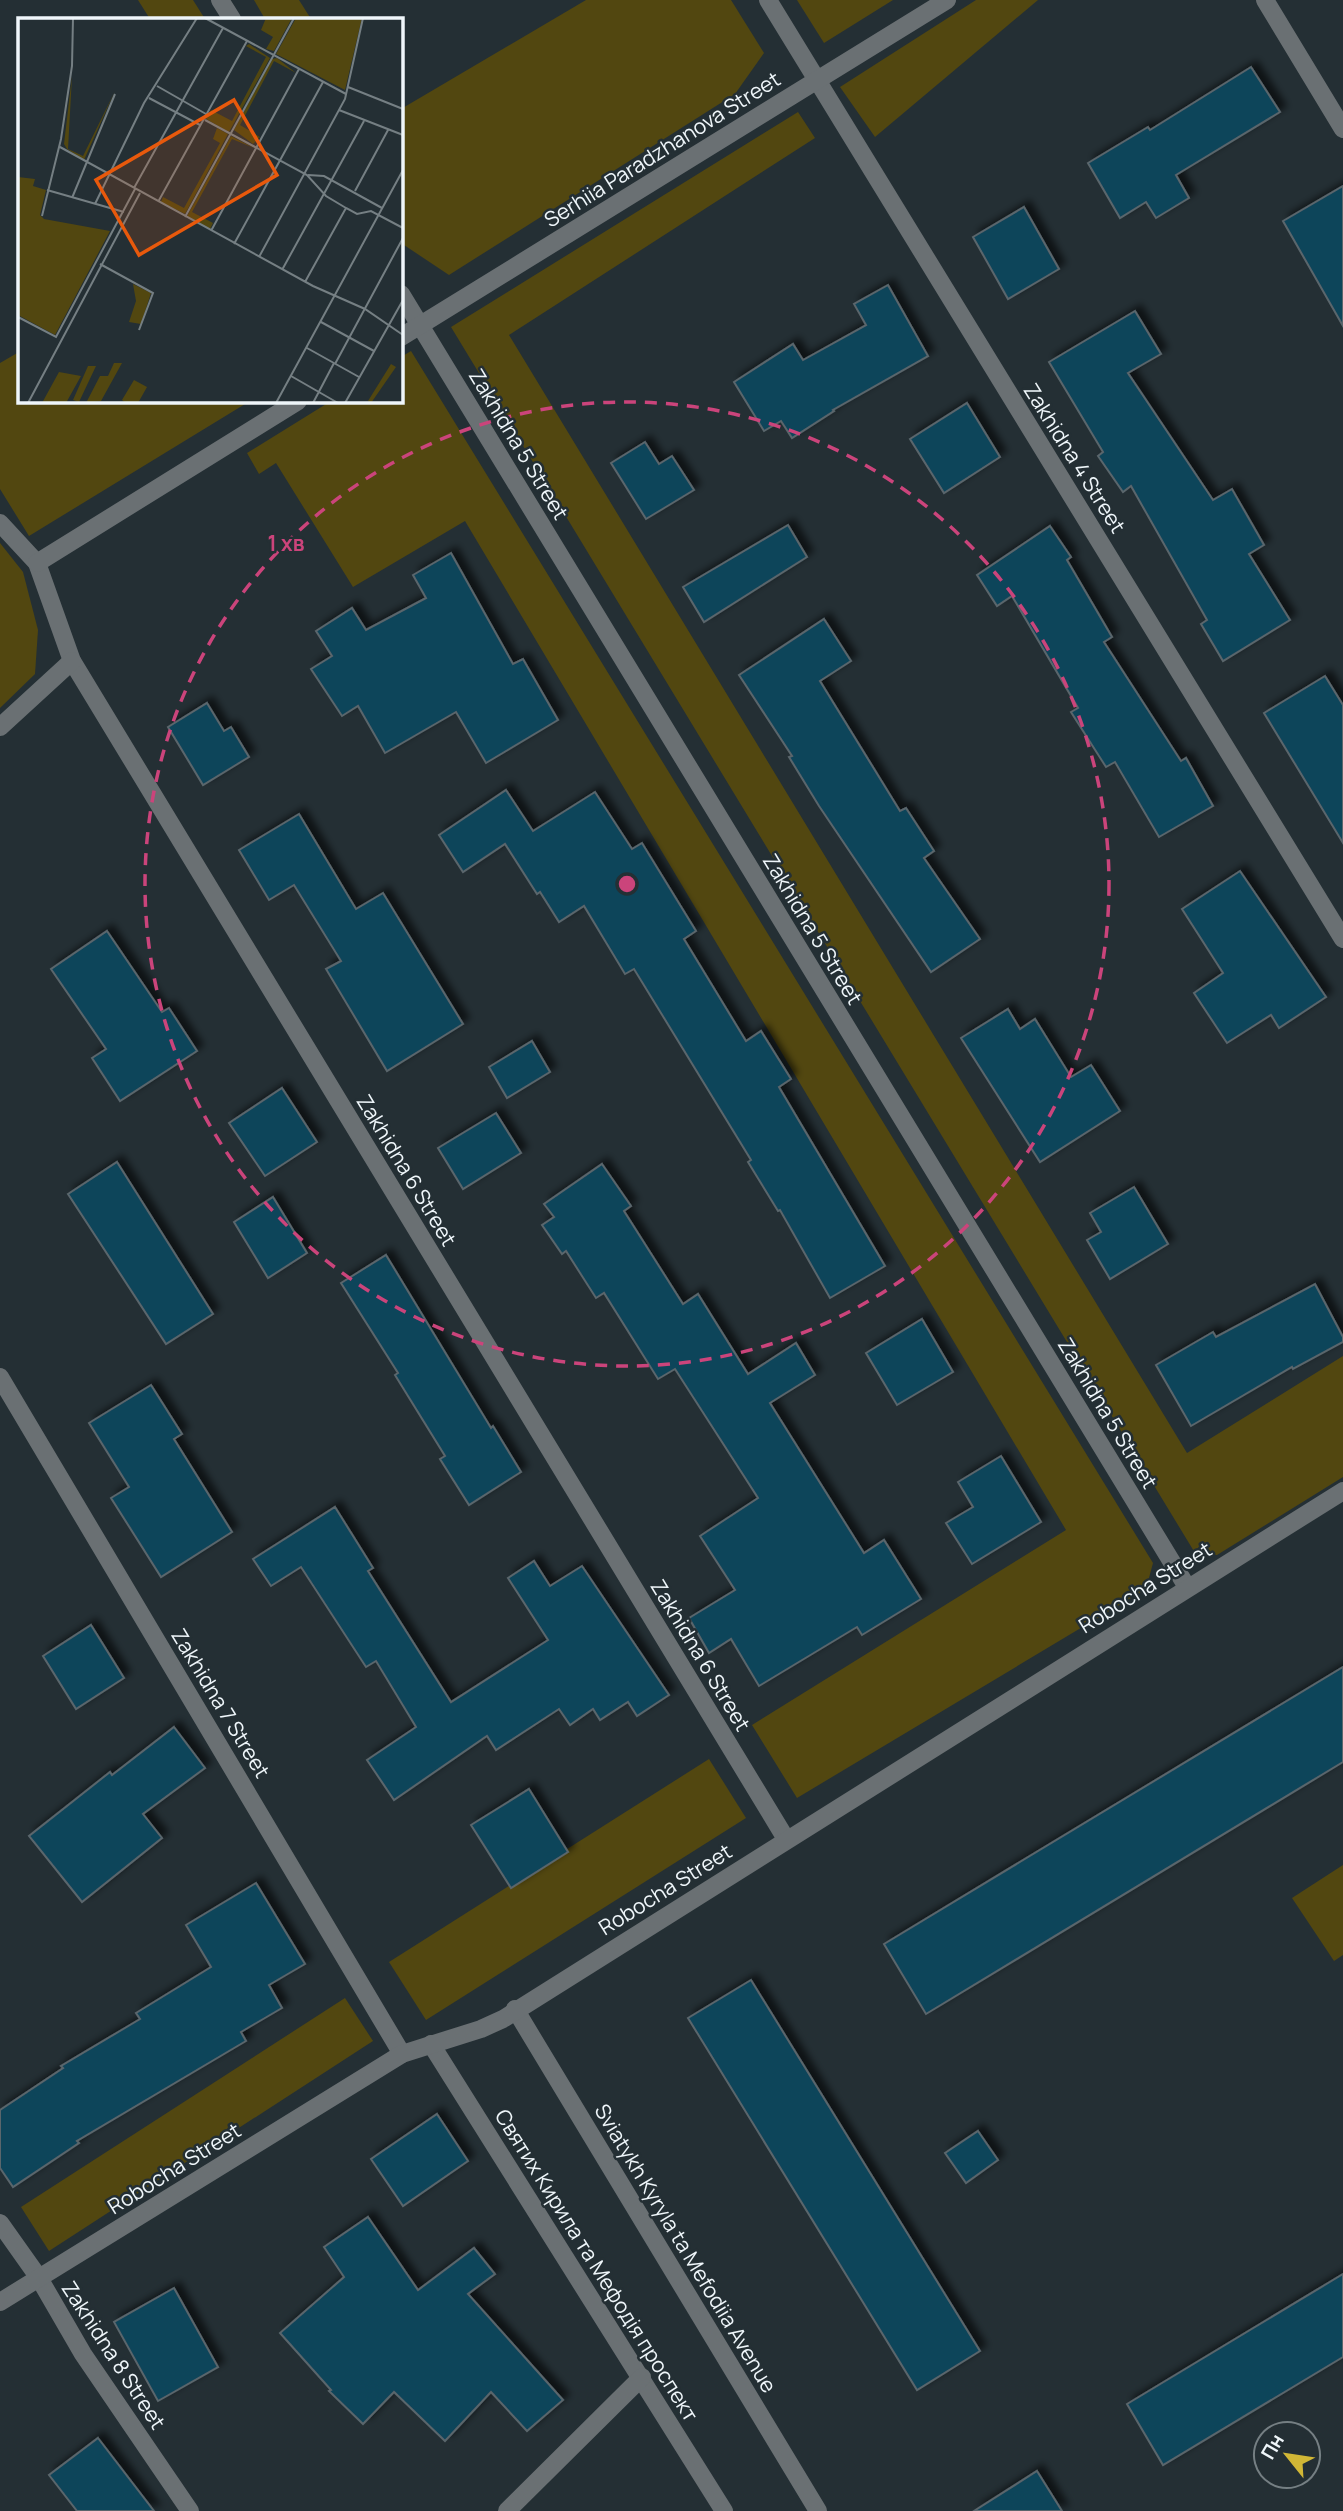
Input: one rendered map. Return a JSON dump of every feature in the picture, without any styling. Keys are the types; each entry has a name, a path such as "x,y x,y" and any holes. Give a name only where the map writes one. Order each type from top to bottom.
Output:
{"street":[{"path":"220,0 231,18"},
{"name":"Zakhidna 4 Street","path":"768,0 1343,939"},
{"name":"Serhiia Paradzhanova Street","path":"402,336 947,0"},
{"path":"1265,0 1343,129"},
{"name":"Zakhidna 5 Street","path":"402,296 1187,1587"},
{"path":"37,563 296,402"},
{"name":"Zakhidna 6 Street","path":"0,523 37,563 72,661 786,1839"},
{"path":"0,727 72,661"},
{"name":"Zakhidna 7 Street","path":"0,1377 402,2054"},
{"name":"Robocha Street","path":"0,2302 402,2054 481,2029 503,2019 1343,1491"},
{"name":"Sviatykh Kyryla ta Mefodiia Avenue","path":"515,2009 818,2511"},
{"name":"Святих Кирила та Мефодія проспект","path":"431,2044 642,2376 724,2511"},
{"name":"Zakhidna 8 Street","path":"0,2223 39,2278 83,2354 190,2511"},
{"path":"507,2511 642,2376"}],"shaded area":[{"path":"138,0 193,0 204,18 149,18"},
{"path":"254,0 299,0 310,18 264,18"},
{"path":"586,0 731,0 764,53 735,94 449,275 402,242 402,108"},
{"path":"797,0 893,0 824,43"},
{"path":"976,0 1038,0 875,137 840,87"},
{"path":"798,112 815,138 509,335 1187,1453 1343,1356 1343,1477 1217,1555 1195,1553 451,327"},
{"path":"411,351 1153,1563 1146,1589 797,1798 752,1725 1066,1530 465,521 353,587 276,463 259,474 247,453 329,402 402,402 402,356"},
{"path":"18,353 18,402 248,402 29,536 0,489 0,363"},
{"path":"0,543 23,572 38,630 35,674 0,708"},
{"path":"709,1759 746,1818 426,2020 389,1962"},
{"path":"1343,1865 1343,1955 1334,1961 1292,1898"},
{"path":"345,1998 373,2041 49,2251 21,2207"}],"building":[{"path":"1251,67 1280,112 1176,175 1189,198 1156,218 1146,202 1120,218 1088,163 1148,127 1150,130"},
{"path":"1343,186 1343,326 1283,221"},
{"path":"1024,207 1059,269 1008,299 973,237"},
{"path":"888,285 928,356 833,410 792,438 781,421 764,431 734,382 793,344 803,360 866,325 854,304"},
{"path":"1135,311 1161,354 1128,373 1213,500 1232,489 1264,545 1249,554 1290,620 1223,661 1201,624 1207,620 1131,486 1123,492 1098,456 1103,452 1049,362"},
{"path":"967,403 1000,457 944,493 910,439"},
{"path":"645,442 659,464 672,456 694,490 646,519 611,463"},
{"path":"788,525 807,557 704,622 683,587"},
{"path":"1050,526 1071,557 1067,560 1112,637 1104,642 1181,761 1186,758 1213,806 1159,837 1115,762 1106,767 1071,712 1078,708 1012,596 997,606 977,575"},
{"path":"451,553 513,664 523,659 558,720 486,763 456,712 385,753 358,706 342,716 311,669 332,656 316,631 352,608 366,630 426,598 413,575"},
{"path":"824,619 851,661 820,681 900,811 906,808 934,851 924,858 980,939 931,972 819,806 789,757 792,756 739,675"},
{"path":"1325,676 1343,705 1343,843 1264,713"},
{"path":"207,703 224,731 231,727 249,757 203,785 168,727"},
{"path":"506,790 533,831 595,792 632,849 642,843 696,931 684,939 746,1041 761,1031 791,1079 779,1087 885,1266 830,1298 780,1210 778,1211 748,1162 751,1160 634,969 625,974 584,906 559,922 540,892 537,894 505,844 463,872 439,835"},
{"path":"299,814 356,909 383,893 463,1024 387,1071 326,969 341,961 294,885 269,900 239,850"},
{"path":"1240,871 1326,997 1279,1028 1271,1015 1227,1043 1194,993 1223,973 1182,909"},
{"path":"107,931 162,1012 169,1008 197,1051 120,1101 92,1058 106,1049 51,969"},
{"path":"1008,1009 1020,1029 1035,1019 1071,1077 1091,1065 1120,1111 1040,1162 961,1038"},
{"path":"532,1041 550,1072 507,1098 489,1067"},
{"path":"282,1088 317,1142 265,1176 229,1123"},
{"path":"496,1113 521,1153 463,1189 438,1148"},
{"path":"117,1162 213,1314 166,1344 68,1194"},
{"path":"602,1164 631,1206 624,1211 683,1304 698,1294 748,1374 796,1343 815,1375 770,1403 864,1553 884,1540 921,1599 862,1635 857,1627 759,1686 731,1639 709,1653 689,1618 735,1590 700,1536 758,1498 675,1369 658,1379 604,1293 596,1298 566,1251 562,1254 542,1225 554,1217 544,1204"},
{"path":"1134,1187 1168,1244 1110,1279 1087,1240 1101,1232 1090,1213"},
{"path":"273,1197 307,1253 268,1278 234,1222"},
{"path":"386,1255 491,1428 493,1426 521,1472 469,1505 440,1459 445,1456 395,1375 398,1373 341,1283"},
{"path":"1315,1284 1343,1337 1343,1342 1293,1369 1292,1367 1191,1426 1156,1365 1213,1332 1216,1337"},
{"path":"922,1319 953,1372 897,1405 866,1353"},
{"path":"151,1385 182,1434 174,1439 232,1532 161,1577 111,1498 129,1487 89,1423"},
{"path":"1001,1456 1041,1522 972,1564 946,1523 973,1507 958,1482"},
{"path":"335,1507 373,1568 368,1571 451,1702 548,1640 508,1578 534,1561 550,1586 582,1566 669,1695 637,1716 628,1702 600,1720 593,1709 570,1725 559,1709 496,1750 487,1736 394,1800 367,1760 416,1727 376,1661 366,1667 301,1567 271,1586 253,1559"},
{"path":"91,1625 124,1678 76,1709 43,1656"},
{"path":"1343,1667 1343,1762 926,2014 884,1944"},
{"path":"174,1727 205,1768 143,1814 162,1838 82,1902 29,1836 110,1772 112,1775"},
{"path":"529,1789 568,1852 511,1888 471,1825"},
{"path":"256,1883 305,1964 269,1985 282,2008 241,2032 246,2041 77,2141 79,2143 13,2187 0,2168 0,2110 63,2068 61,2066 140,2019 136,2013 211,1967 186,1925"},
{"path":"751,1980 980,2351 917,2390 688,2018"},
{"path":"437,2114 468,2161 403,2206 371,2159"},
{"path":"978,2131 998,2160 966,2183 945,2153"},
{"path":"368,2217 418,2290 474,2248 495,2274 468,2294 563,2400 527,2431 491,2392 445,2441 394,2392 363,2424 329,2391 331,2390 280,2333 344,2277 324,2247"},
{"path":"1343,2274 1343,2357 1163,2465 1127,2404"},
{"path":"174,2288 218,2367 158,2401 114,2322"},
{"path":"98,2438 154,2511 77,2511 49,2475"},
{"path":"1037,2471 1062,2511 974,2511"}]}
